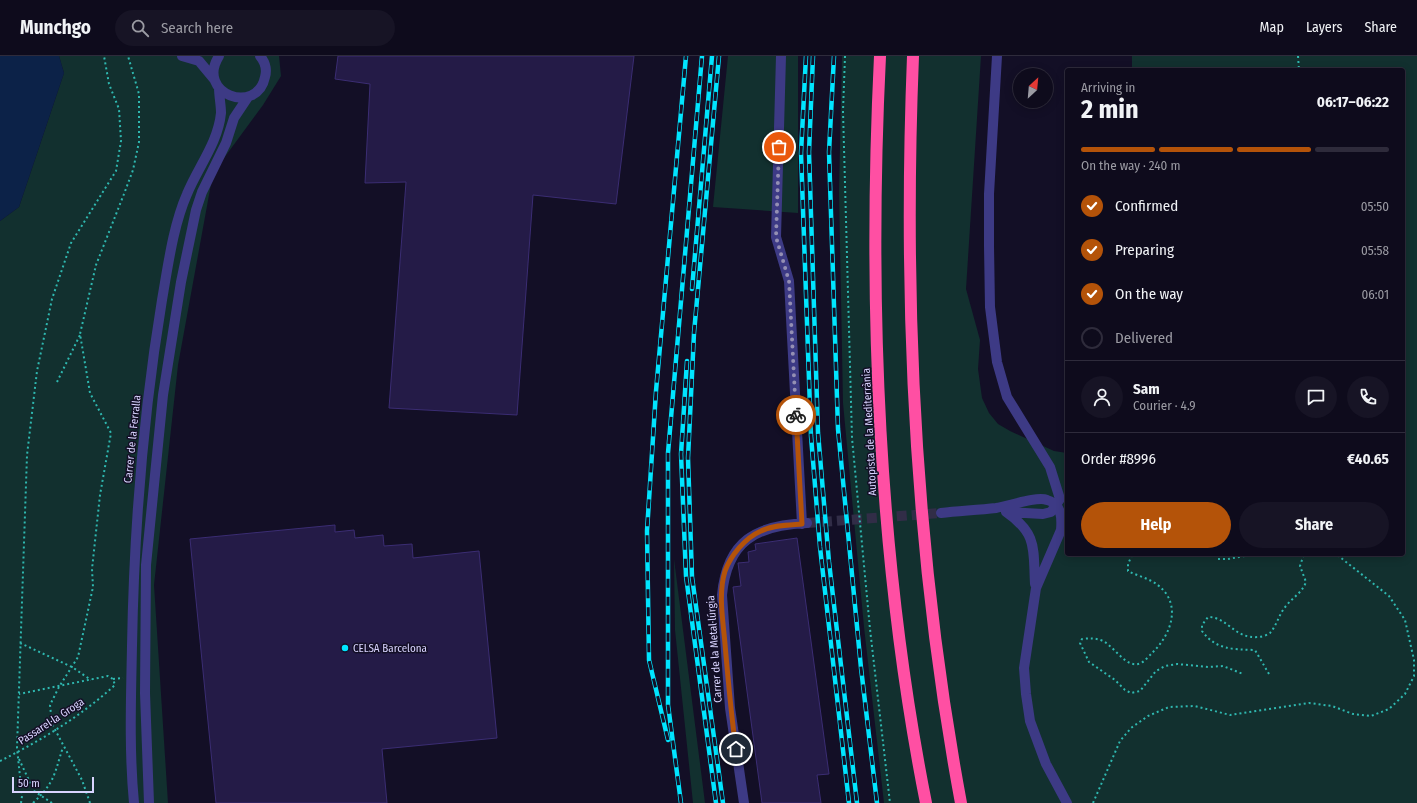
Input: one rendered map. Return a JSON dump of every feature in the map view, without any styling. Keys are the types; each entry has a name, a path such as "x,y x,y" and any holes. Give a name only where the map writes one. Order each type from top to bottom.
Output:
{"highway":[{"name":"Autopista de la Mediterrània","path":"880,56 876,264 883,451 897,607 914,735 926,803"},
{"path":"913,56 910,253 919,478 928,583 947,726 961,803"}],"street":[{"path":"182,56 199,61 216,83 232,97 248,97"},
{"path":"199,61 212,56"},
{"name":"Carrer de la Ferralla","path":"134,803 131,712 134,571 137,512 146,410 162,301 175,234 186,194 209,152 216,133 220,113 214,64 219,56"},
{"name":"Carrer de la Metal·lúrgia","path":"744,803 730,708 722,596 723,582 731,559 748,539 760,531 772,527 805,524 789,281 776,237 781,56"},
{"path":"997,56 989,194 990,307 997,362 1008,397 1050,467 1060,499 1051,512 1043,514 1006,512"},
{"path":"149,803 145,693 146,565 163,395 181,282 196,210 202,192 226,143 234,118 248,97 261,88 264,81 265,66 262,57"},
{"path":"941,513 996,508 1041,499 1047,499 1056,505 1061,515 1060,530 1036,588"},
{"path":"996,508 1006,512 1020,522 1032,540 1036,588 1024,668 1026,694 1030,721 1046,764 1068,803"}],"path":[{"path":"21,803 18,757 19,694 20,643 24,581 27,455 37,371 52,299 71,242 116,171 121,140 119,109 109,84 104,56"},
{"path":"57,382 80,334 96,265 133,170 139,142 139,94 128,56"},
{"path":"845,56 843,111 852,438 870,629 890,803"},
{"path":"1298,56 1299,68"},
{"path":"80,334 90,393 111,433 100,495 92,569 93,587 78,657 58,687 50,705 52,724 82,780 90,803"},
{"path":"1132,556 1128,564 1128,571 1158,585 1166,593 1172,608 1170,630 1157,648 1142,663 1134,665 1127,661 1104,641 1093,638 1082,639 1080,643 1089,662 1131,693 1140,690 1156,671 1165,666 1177,664 1208,667 1223,666 1243,674"},
{"path":"1218,559 1245,556"},
{"path":"1269,674 1255,650 1223,647 1211,642 1202,631 1202,625 1208,617 1214,617 1243,636 1250,638 1262,637 1269,633 1286,606 1303,589 1306,582 1300,566 1303,556"},
{"path":"1093,803 1120,741 1131,728 1148,716 1169,707 1195,706 1230,715 1309,703 1332,706 1353,714 1371,716 1389,709 1405,694 1414,676 1414,660 1405,620 1389,596 1339,556"},
{"path":"20,643 72,667 91,680"},
{"name":"Passarel·la Groga","path":"0,761 56,730 108,692 115,685 113,679 108,676 91,680"},
{"path":"19,694 91,680"},
{"path":"32,803 41,796 53,781 63,747"},
{"path":"18,757 34,791 52,803"}],"green space":[{"path":"59,56 279,56 281,76 263,105 213,173 178,365 154,585 168,803 0,803 0,221 19,207 64,73"},
{"path":"728,56 798,56 798,213 713,207"},
{"path":"842,56 981,56 966,289 980,340 978,369 982,398 989,413 998,424 1054,451 1065,453 1065,556 1405,556 1405,68 1132,68 1132,56 1417,56 1417,803 884,803 864,627 843,403 839,191"},
{"path":"674,559 705,803 693,803 675,630"}],"water":[{"path":"0,56 59,56 64,73 19,207 0,221"}],"building":[{"path":"338,56 634,56 616,204 533,195 517,415 389,408 406,182 365,183 370,84 335,79"},
{"name":"CELSA Barcelona","path":"335,525 335,532 354,530 355,538 383,535 384,546 412,544 413,558 479,551 497,738 382,749 387,803 216,803 190,539"},
{"path":"797,538 829,774 817,775 821,803 762,803 733,587 741,586 738,563 749,562 748,552 756,550 755,544"}],"tunnel":[{"path":"807,523 941,513"}],"railway":[{"path":"668,740 649,660 647,531 656,391 686,56"},
{"path":"681,803 668,705 668,453 702,56"},
{"path":"692,289 712,56"},
{"path":"719,56 694,333 688,458 692,577 723,803"},
{"path":"806,56 801,153 811,436 820,547 849,803"},
{"path":"813,56 809,152 818,433 829,562 857,803"},
{"path":"834,56 829,152 838,429 861,668 877,803"},
{"path":"687,361 681,454 686,576 716,803"}],"way so far":[{"path":"779,147 776,237 789,281 796,415"}],"place":[{"name":"CELSA Barcelona","path":"345,648"}],"route":[{"path":"736,749 730,708 722,596 723,582 731,559 748,539 760,531 772,527 802,524 796,415"}]}
